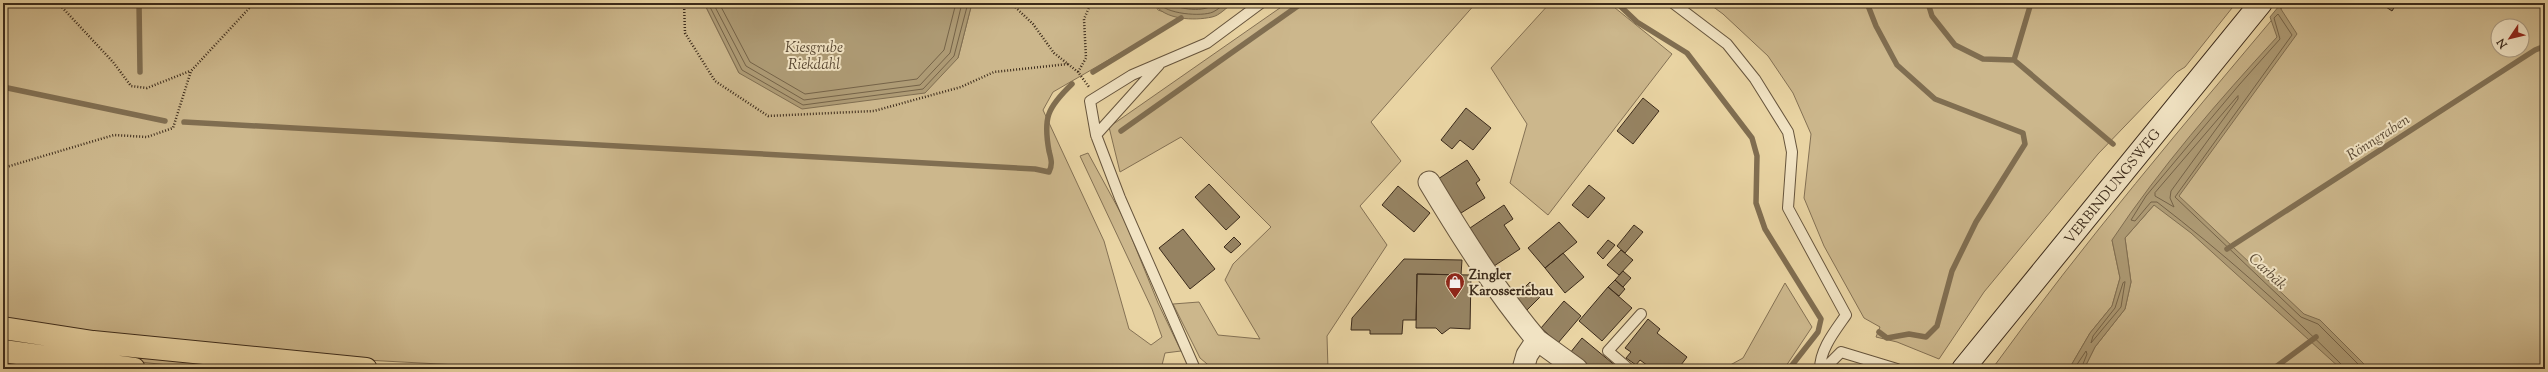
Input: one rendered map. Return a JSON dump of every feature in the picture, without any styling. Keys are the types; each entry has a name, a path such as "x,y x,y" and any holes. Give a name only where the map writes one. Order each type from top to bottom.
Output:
{"main road":[{"name":"VERBINDUNGSWEG","path":"1963,369 2259,5"},
{"path":"3,328 93,342 366,369"},
{"path":"3,351 134,369"}],"street":[{"path":"1428,182 1477,261 1515,313 1537,340 1577,369"},
{"path":"1522,369 1527,355 1537,340"}],"lane":[{"path":"1195,369 1120,198 1096,135 1090,101 1132,75 1207,43 1261,3"},
{"path":"1673,3 1727,44 1755,79 1788,132 1792,152 1788,208 1846,315 1832,336 1820,361 1820,369"},
{"path":"1096,135 1161,63"},
{"path":"1628,369 1608,351 1641,314"},
{"path":"1824,369 1841,352 1897,369"}],"path":[{"path":"58,3 113,62 131,86 147,88 191,71"},
{"path":"3,168 114,135 147,137 173,128 191,71 254,3"},
{"path":"684,3 685,33 715,81 768,116 874,110 962,87 994,72 1068,64"},
{"path":"1011,3 1033,24 1054,53 1078,72 1086,58 1084,19 1091,3"}],"shaded area":[{"path":"3,3 704,3 739,73 958,58 972,3 1154,3 1158,10 1181,18 1053,92 1043,110 1104,241 1129,329 1151,345 1162,337 1152,309 1080,156 1088,153 1124,219 1158,303 1181,351 1165,353 1161,369 532,369 365,360 93,333 3,319"},
{"path":"1287,3 1476,3 1371,122 1401,161 1360,206 1387,245 1327,336 1328,369 1213,369 1200,358 1173,304 1199,302 1218,335 1260,339 1225,280 1233,264 1271,227 1181,137 1120,172 1109,127"},
{"path":"1550,3 1609,3 1672,54 1548,215 1510,183 1527,124 1491,68"},
{"path":"1708,3 2236,3 2185,67 2177,72 2098,154 1984,292 1939,359 1897,342 1876,337 1880,327 1864,318 1824,246 1804,198 1811,134 1793,93 1768,56 1723,14"},
{"path":"2286,3 2545,3 2545,369 2084,369 2095,347 2125,309 2131,282 2125,238 2154,205 2112,240 2120,278 2112,306 2090,333 2069,369 1992,369 2099,229"},
{"path":"1785,283 1812,327 1784,369 1723,369 1743,358"},
{"path":"3,335 278,369 204,369 104,358 3,344"},
{"path":"3,364 35,369 3,369"}],"water":[{"name":"Kiesgrube Riekdahl","path":"704,3 972,3 958,58 925,93 802,109 739,73"},
{"path":"1154,3 1233,3 1215,16 1188,19 1165,13"},
{"path":"2279,6 2297,34 2179,196 2304,314 2320,320 2369,369 2341,369 2191,233 2154,205 2125,238 2131,282 2125,309 2095,347 2084,369 2069,369 2090,333 2112,306 2120,278 2112,240 2130,213 2190,136 2277,37 2270,17"}],"building":[{"path":"2380,3 2397,3 2392,11"},
{"path":"1643,98 1659,111 1633,144 1617,131"},
{"path":"1466,108 1491,128 1473,150 1460,140 1452,149 1441,140"},
{"path":"1467,160 1480,180 1476,183 1485,198 1461,213 1438,179"},
{"path":"1209,184 1240,217 1226,230 1195,197"},
{"path":"1589,185 1605,198 1588,218 1572,205"},
{"path":"1398,186 1430,213 1414,232 1382,205"},
{"path":"1504,205 1513,219 1504,225 1520,249 1494,266 1470,228"},
{"path":"1559,222 1577,242 1545,268 1528,248"},
{"path":"1634,225 1643,232 1625,253 1617,246"},
{"path":"1183,229 1215,269 1190,289 1159,248"},
{"path":"1234,237 1241,244 1231,253 1224,247"},
{"path":"1608,240 1615,245 1603,259 1597,253"},
{"path":"1621,250 1633,260 1619,275 1607,265"},
{"path":"1563,253 1584,277 1565,293 1545,268"},
{"path":"1404,259 1462,260 1461,275 1417,274 1416,320 1403,320 1402,334 1370,334 1370,330 1351,330 1352,318"},
{"path":"1623,271 1631,278 1623,287 1615,280"},
{"path":"1417,274 1471,275 1470,329 1450,328 1442,334 1436,328 1416,328"},
{"path":"1615,280 1625,289 1619,296 1608,287"},
{"path":"1530,282 1543,294 1525,312 1513,299"},
{"path":"1608,287 1632,308 1602,341 1579,321"},
{"path":"1564,301 1581,316 1558,343 1541,328"},
{"path":"1648,319 1660,329 1657,333 1687,357 1678,369 1652,369 1640,360 1636,365 1626,358 1631,352 1625,348"},
{"path":"1582,338 1617,367 1616,369 1590,369 1570,353"},
{"path":"1647,365 1652,369 1643,369"}],"waterway":[{"path":"139,3 140,72"},
{"path":"1121,131 1302,3"},
{"path":"1617,3 1637,22 1687,53 1752,138 1757,156 1756,203 1765,229 1821,319 1818,332 1789,369"},
{"path":"1867,3 1876,26 1897,65 1935,99 2023,133 2025,144 1976,222 1952,271 1937,326 1926,337 1909,334 1887,338 1879,332"},
{"name":"Carbäk","path":"1928,3 1932,16 1955,45 1983,59 2014,60 2113,144"},
{"path":"2014,60 2031,3"},
{"path":"1093,72 1181,18"},
{"name":"Rönngraben","path":"2227,249 2535,50 2545,46"},
{"path":"184,122 1035,169 1049,172 1051,166 1047,140 1047,122 1049,114 1057,100 1072,84"},
{"path":"3,87 165,121"},
{"path":"2273,369 2316,337"}],"place":[{"name":"Zingler Karosseriebau","path":"1455,299"}]}
